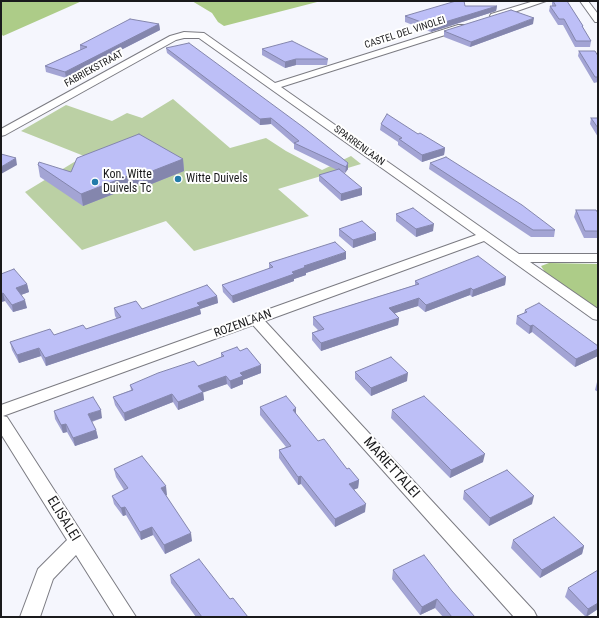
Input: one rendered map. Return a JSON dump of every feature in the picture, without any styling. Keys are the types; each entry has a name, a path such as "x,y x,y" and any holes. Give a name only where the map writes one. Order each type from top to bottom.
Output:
{"street":[{"path":"489,18 542,1"},
{"path":"584,1 598,20"},
{"name":"CASTEL DEL VINOLEI","path":"274,86 466,25"},
{"name":"FABRIEKSTRAAT","path":"1,133 173,38 184,35 201,36"},
{"name":"SPARRENLAAN","path":"201,36 274,86 598,316"},
{"name":"ROZENLAAN","path":"1,411 485,236"},
{"path":"516,258 598,258"},
{"name":"MARIETTALEI","path":"255,319 527,617"},
{"name":"ELISALEI","path":"1,421 126,617"},
{"path":"30,617 45,575 77,542"}],"green space":[{"path":"1,1 82,1 3,36 1,33"},
{"path":"192,1 321,1 224,26 218,22 212,13"},
{"name":"Witte Duivels","path":"173,99 230,148 266,138 286,151 322,170 351,156 361,164 278,189 309,216 194,251 166,221 82,250 25,192 84,156 21,131 66,105 112,121 127,113 142,118"},
{"path":"549,263 598,264 598,309 545,272 541,266"}],"building":[{"path":"456,1 464,1 465,6 497,6 432,26 405,16"},
{"path":"553,1 567,1 591,41 576,41 564,19 559,19 550,6 556,6"},
{"path":"511,10 534,18 471,42 444,31"},
{"path":"130,19 159,24 65,72 45,66 87,47 80,45"},
{"path":"292,41 328,59 296,59 285,62 262,49"},
{"path":"189,43 303,127 348,163 346,167 294,143 299,141 271,118 260,119 166,48"},
{"path":"579,51 595,51 598,56 598,77 595,77"},
{"path":"387,114 418,134 420,133 445,148 422,155 399,139 402,138 381,124"},
{"path":"591,118 598,118 598,128"},
{"path":"139,134 183,159 142,175 138,172 81,194 38,165 39,162 71,172 77,158"},
{"path":"1,154 16,158 1,167"},
{"path":"446,157 522,205 555,230 533,230 430,163"},
{"path":"339,169 362,188 341,194 319,175"},
{"path":"413,208 434,224 416,229 396,214"},
{"path":"576,210 596,210 598,213 598,231 585,231"},
{"path":"362,221 376,233 353,240 339,229"},
{"path":"335,242 346,252 304,266 306,267 292,272 294,274 232,296 222,285 273,267 269,263"},
{"path":"478,256 506,277 473,290 471,288 426,305 419,298 389,308 399,318 321,343 312,333 324,329 313,317 419,284 415,281"},
{"path":"14,269 27,284 16,288 25,300 12,305 3,293 1,294 1,274"},
{"path":"207,285 217,296 197,303 200,306 45,358 39,348 17,355 10,342 50,329 54,335 83,325 86,329 121,317 114,308 136,301 142,309"},
{"path":"539,303 598,346 598,349 576,359 533,325 530,326 517,316 527,312 525,310"},
{"path":"237,347 240,351 247,348 261,365 240,373 243,376 230,381 226,376 198,386 203,392 178,402 172,394 124,413 113,397 133,390 130,385 158,373 194,361 198,366 224,356 221,353"},
{"path":"391,357 408,373 371,388 355,372"},
{"path":"286,396 296,408 293,410 318,441 324,439 347,469 349,468 359,480 349,484 366,504 335,519 301,476 298,477 279,450 291,446 260,407"},
{"path":"424,396 485,454 451,470 392,410"},
{"path":"93,397 101,410 88,414 96,430 73,438 66,424 61,425 54,411"},
{"path":"142,456 166,486 161,488 191,533 164,545 152,527 140,532 125,507 121,508 112,496 128,488 114,469"},
{"path":"507,470 534,496 490,518 464,491"},
{"path":"554,517 584,546 542,570 513,540"},
{"path":"424,555 452,591 475,617 452,617 437,599 422,607 393,570"},
{"path":"199,559 230,599 233,598 248,617 202,617 170,575"},
{"path":"598,570 598,603 588,609 568,588"}],"place":[{"name":"Witte Duivels","path":"178,179"},
{"name":"Kon. Witte Duivels Tc","path":"95,182"}]}
